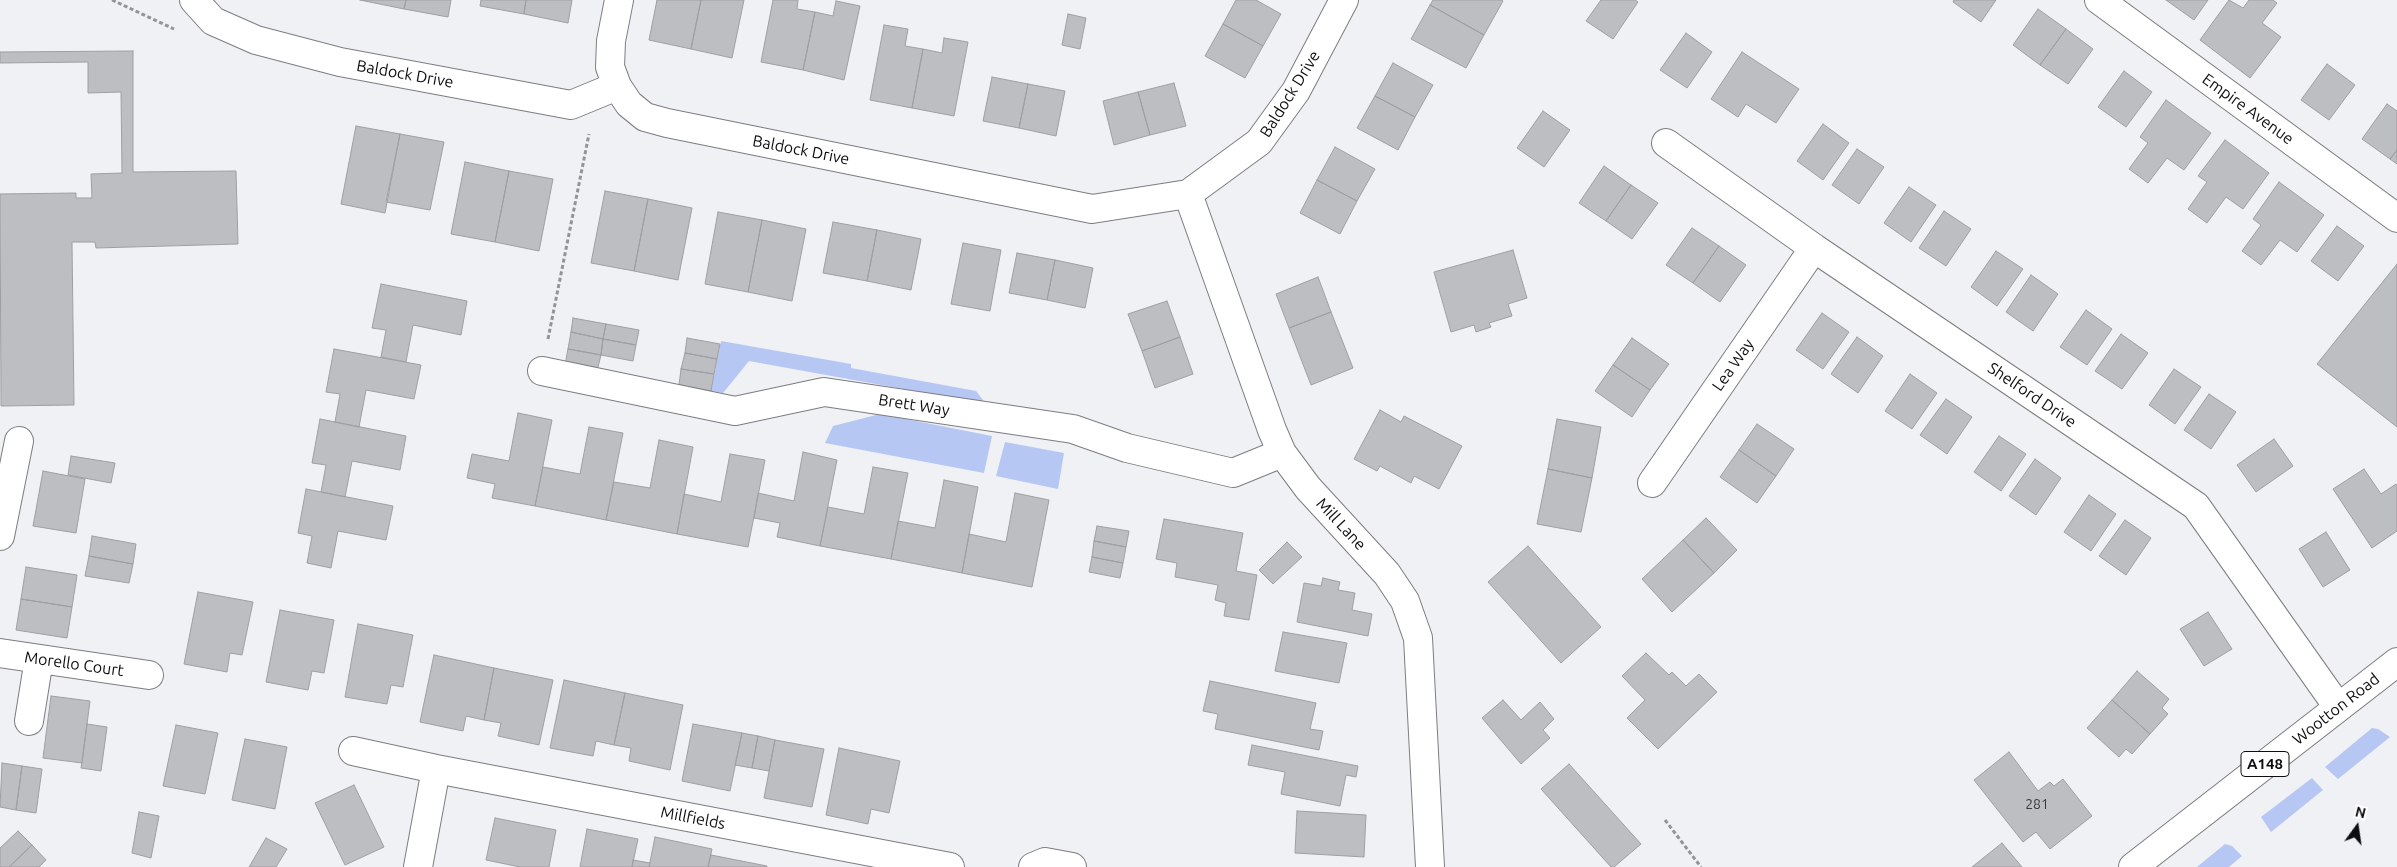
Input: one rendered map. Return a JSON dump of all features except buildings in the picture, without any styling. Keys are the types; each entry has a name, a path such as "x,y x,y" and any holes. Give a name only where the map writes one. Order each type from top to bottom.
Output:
{"street":[{"name":"Baldock Drive","path":"194,0 213,21 256,40 340,62 571,104 617,86 629,104 645,117 666,123 1092,209 1188,194 1259,142 1296,91 1344,0"},
{"path":"617,86 610,67 611,41 619,0"},
{"name":"Empire Avenue","path":"2099,0 2397,218"},
{"name":"Shelford Drive","path":"1666,143 1814,248 2196,506 2338,707"},
{"name":"Mill Lane","path":"1188,194 1272,430 1282,452 1308,488 1387,574 1405,601 1418,638 1430,867"},
{"name":"Lea Way","path":"1652,483 1814,248"},
{"name":"Brett Way","path":"542,371 735,411 824,392 1073,429 1127,448 1233,473 1282,452"},
{"path":"0,536 19,441"},
{"name":"Morello Court","path":"0,653 149,675"},
{"path":"30,721 39,659"},
{"name":"Wootton Road","path":"2133,867 2397,662"},
{"name":"Millfields","path":"353,751 436,769 950,867"},
{"path":"418,867 436,769"},
{"path":"1033,867 1045,862 1072,867"}],"path":[{"path":"112,0 145,14 172,30 213,21"},
{"path":"542,371 589,135 617,86"},
{"path":"1665,820 1701,867"}],"shaded area":[{"path":"721,341 851,364 851,368 976,391 986,404 749,361 723,393 711,391"},
{"path":"880,414 992,436 984,473 825,443 833,426"},
{"path":"1005,442 1064,453 1058,489 996,476"},
{"path":"2372,728 2378,729 2390,737 2338,779 2325,767"},
{"path":"2312,778 2323,790 2271,832 2261,817"},
{"path":"2225,844 2232,846 2242,856 2229,867 2197,867"}]}
